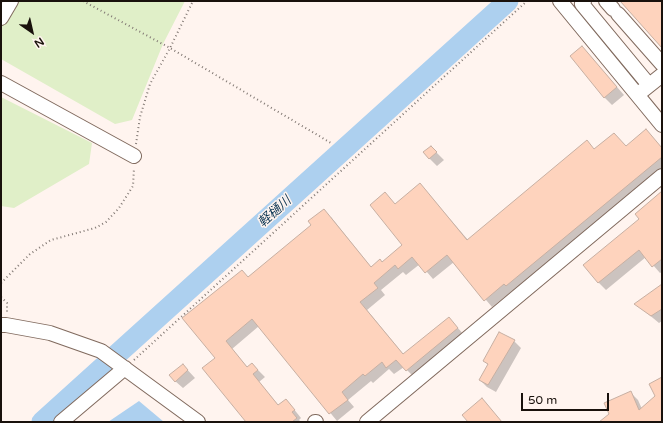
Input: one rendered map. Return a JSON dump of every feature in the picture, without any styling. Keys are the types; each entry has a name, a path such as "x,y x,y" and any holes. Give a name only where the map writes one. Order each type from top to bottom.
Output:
{"street":[{"path":"1,18 11,1"},
{"path":"560,1 637,95 660,119"},
{"path":"584,1 582,4 649,85"},
{"path":"612,8 662,64"},
{"path":"637,95 662,75"},
{"path":"1,83 134,156"},
{"path":"367,422 662,176"},
{"path":"4,325 50,333 100,351 198,422"},
{"path":"61,422 125,368"}],"path":[{"path":"83,1 170,48 331,143"},
{"path":"1,284 30,254 51,240 95,228 106,222 119,208 132,186 134,177 134,156 140,117 150,84 193,1"},
{"path":"125,368 527,1"},
{"path":"1,297 7,303 4,325"}],"green space":[{"path":"16,1 185,1 163,44 132,120 115,124 1,59 1,26"},
{"path":"1,97 92,143 89,164 14,208 1,206"}],"water":[{"path":"139,401 164,422 108,422"}],"building":[{"path":"620,1 662,1 662,48"},
{"path":"582,46 617,87 604,98 570,56"},
{"path":"646,129 662,148 662,157 506,286 504,284 484,301 447,255 425,273 412,257 398,269 395,265 374,283 378,288 360,302 403,354 449,317 458,328 406,371 396,360 386,368 382,362 365,376 363,374 342,392 348,400 329,414 252,319 226,341 247,367 252,363 258,370 253,374 278,405 286,399 295,410 292,412 297,418 292,422 246,422 202,368 215,358 182,318 242,270 248,277 311,225 308,221 324,209 371,267 380,259 382,262 402,245 370,205 385,192 395,204 420,183 467,240 587,140 594,149 614,133 626,146"},
{"path":"431,146 437,152 429,159 423,152"},
{"path":"662,191 662,259 652,267 639,250 598,283 583,265 639,219 635,214"},
{"path":"662,284 662,309 651,316 634,304"},
{"path":"499,332 515,340 488,385 479,380 488,364 483,361"},
{"path":"183,364 188,370 175,382 169,375"},
{"path":"662,377 662,422 599,422 609,414 604,403 631,391 639,410 655,396 649,384"},
{"path":"482,398 502,422 468,422 462,415"}],"waterway":[{"name":"軽樋川","path":"42,422 508,1"}]}
